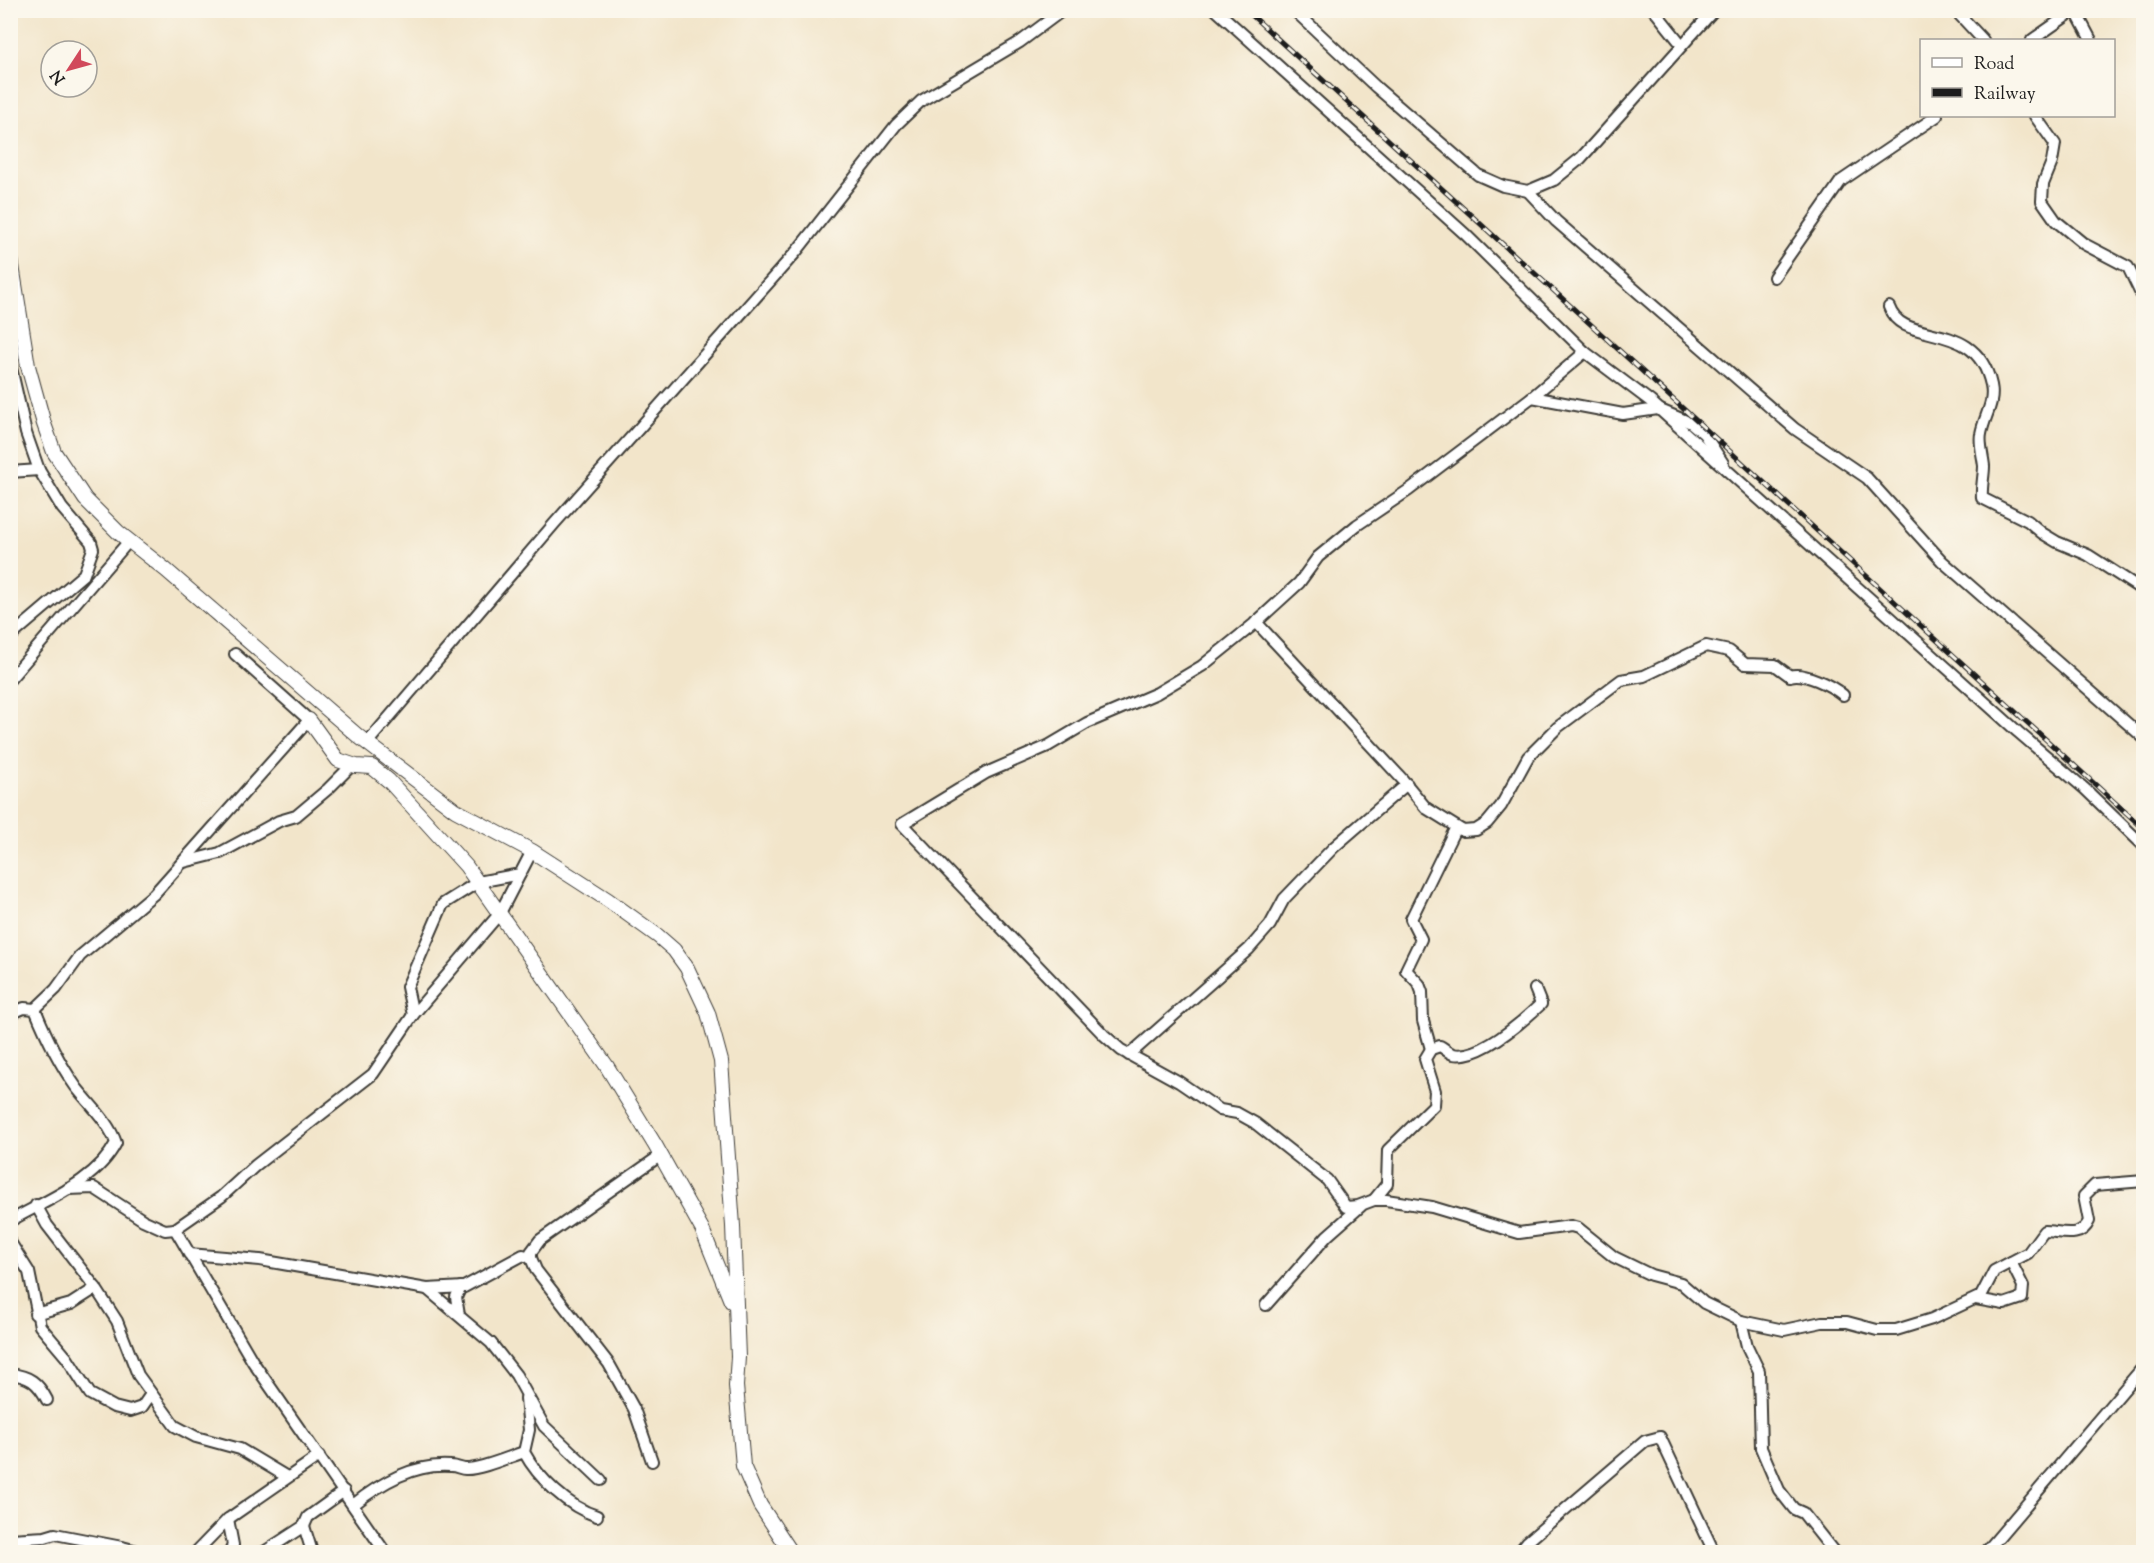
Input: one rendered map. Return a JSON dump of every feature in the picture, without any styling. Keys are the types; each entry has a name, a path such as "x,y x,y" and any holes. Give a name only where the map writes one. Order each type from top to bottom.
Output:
{"street":[{"path":"368,742 554,524 796,252 896,125 921,101 1020,42 1063,10"},
{"path":"1216,10 1466,234 1585,352 1658,409 2018,732 2085,789 2144,846"},
{"path":"1294,10 1376,87 1478,175 1503,186 1528,191 1554,180 1581,158 1714,10"},
{"path":"1654,10 1682,45"},
{"path":"1955,10 1982,39"},
{"path":"2033,39 2075,10 2090,39"},
{"path":"1774,277 1841,181 1936,117"},
{"path":"2036,117 2055,144 2052,162 2043,184 2042,201 2056,221 2084,244 2128,267 2144,305"},
{"path":"1528,191 1556,221 1756,396 1795,429 1867,478 1936,555 2144,738"},
{"path":"10,253 28,366 54,452 85,499 129,541 368,742 455,810 532,851 608,900 674,950 687,968 708,1013 721,1061 728,1134 738,1357 736,1386 743,1466 760,1505 791,1552"},
{"path":"1889,307 1900,323 1957,341 1971,348 1982,360 1991,384 1992,400 1980,436 1984,469 1982,498 2028,521 2042,534 2088,555 2144,591"},
{"path":"1585,352 1532,397 1409,490 1357,525 1318,557 1299,583 1202,666 1157,693 1087,723 1048,746 986,773 902,824 1089,1020 1129,1055 1179,1082 1220,1110 1237,1113 1255,1123 1328,1180 1346,1207 1368,1202 1432,1207 1519,1233 1571,1226 1578,1228 1614,1257 1652,1275 1681,1283 1704,1303 1741,1321 1785,1330 1822,1322 1846,1322 1877,1330 1896,1330 1932,1319 1976,1299 1983,1292 1994,1271 2028,1254 2044,1231 2071,1233 2086,1227 2089,1221 2084,1196 2095,1185 2144,1181"},
{"path":"10,363 26,433 39,470 62,508 91,542 93,549 84,574 10,637"},
{"path":"1532,397 1623,414 1658,409"},
{"path":"10,472 39,470"},
{"path":"10,679 129,541"},
{"path":"1256,622 1407,784 1426,808 1463,831 1476,830 1487,824 1501,806 1528,757 1558,727 1617,682 1644,676 1700,647 1718,647 1729,651 1745,664 1775,665 1790,676 1797,674 1828,684 1843,695"},
{"path":"235,654 309,720 338,760 352,765 372,767 389,781 478,882 606,1065 661,1155 702,1230 734,1307"},
{"path":"10,1014 24,1008 35,1009 56,989 80,956 154,894 309,720"},
{"path":"182,862 220,853 279,821 296,816 352,765"},
{"path":"1129,1055 1249,949 1270,925 1284,899 1319,862 1369,815 1407,784"},
{"path":"1431,1049 1423,1022 1422,992 1419,984 1406,970 1421,939 1411,919 1456,827"},
{"path":"68,1189 94,1188 156,1228 175,1229 221,1197 256,1165 373,1074 413,1015 500,913 532,851"},
{"path":"413,1015 407,987 443,904 478,882 519,874"},
{"path":"1266,1305 1327,1236 1387,1184 1388,1150 1434,1105 1433,1081 1425,1059 1431,1049 1440,1046 1453,1054 1473,1051 1513,1030 1541,1004 1534,988"},
{"path":"10,1221 68,1189 108,1159 116,1143 113,1133 58,1058 35,1009"},
{"path":"652,1461 634,1409 609,1364 536,1270 531,1252 540,1240 661,1155"},
{"path":"10,1211 33,1207"},
{"path":"33,1207 96,1288 117,1321 138,1375 176,1426 196,1437 240,1449 287,1477"},
{"path":"175,1229 253,1362 385,1552"},
{"path":"10,1242 28,1272 39,1326 67,1358 90,1394 114,1407 130,1411 142,1407 151,1394"},
{"path":"189,1254 260,1260 427,1289 461,1287 477,1281 523,1255 531,1258"},
{"path":"1976,1299 2004,1304 2022,1298 2023,1286 2011,1262"},
{"path":"459,1316 456,1298 461,1287"},
{"path":"35,1314 71,1304 96,1288"},
{"path":"427,1289 491,1343 516,1375 544,1426 601,1480"},
{"path":"1741,1321 1747,1346 1759,1371 1761,1448 1779,1490 1794,1509 1803,1513 1834,1552"},
{"path":"1986,1552 2144,1366"},
{"path":"10,1374 28,1376 41,1388 46,1400"},
{"path":"525,1392 529,1430 524,1452 549,1486 589,1514 597,1516"},
{"path":"1518,1552 1645,1441 1660,1437 1714,1552"},
{"path":"353,1505 378,1485 392,1478 440,1467 466,1470 524,1452"},
{"path":"196,1552 228,1519 319,1456"},
{"path":"264,1552 303,1527 308,1517 344,1491"},
{"path":"228,1519 233,1545 230,1552"},
{"path":"303,1527 312,1552"},
{"path":"10,1539 45,1537 55,1534 120,1550 141,1552"}],"railway":[{"path":"1246,10 2144,829"}]}
